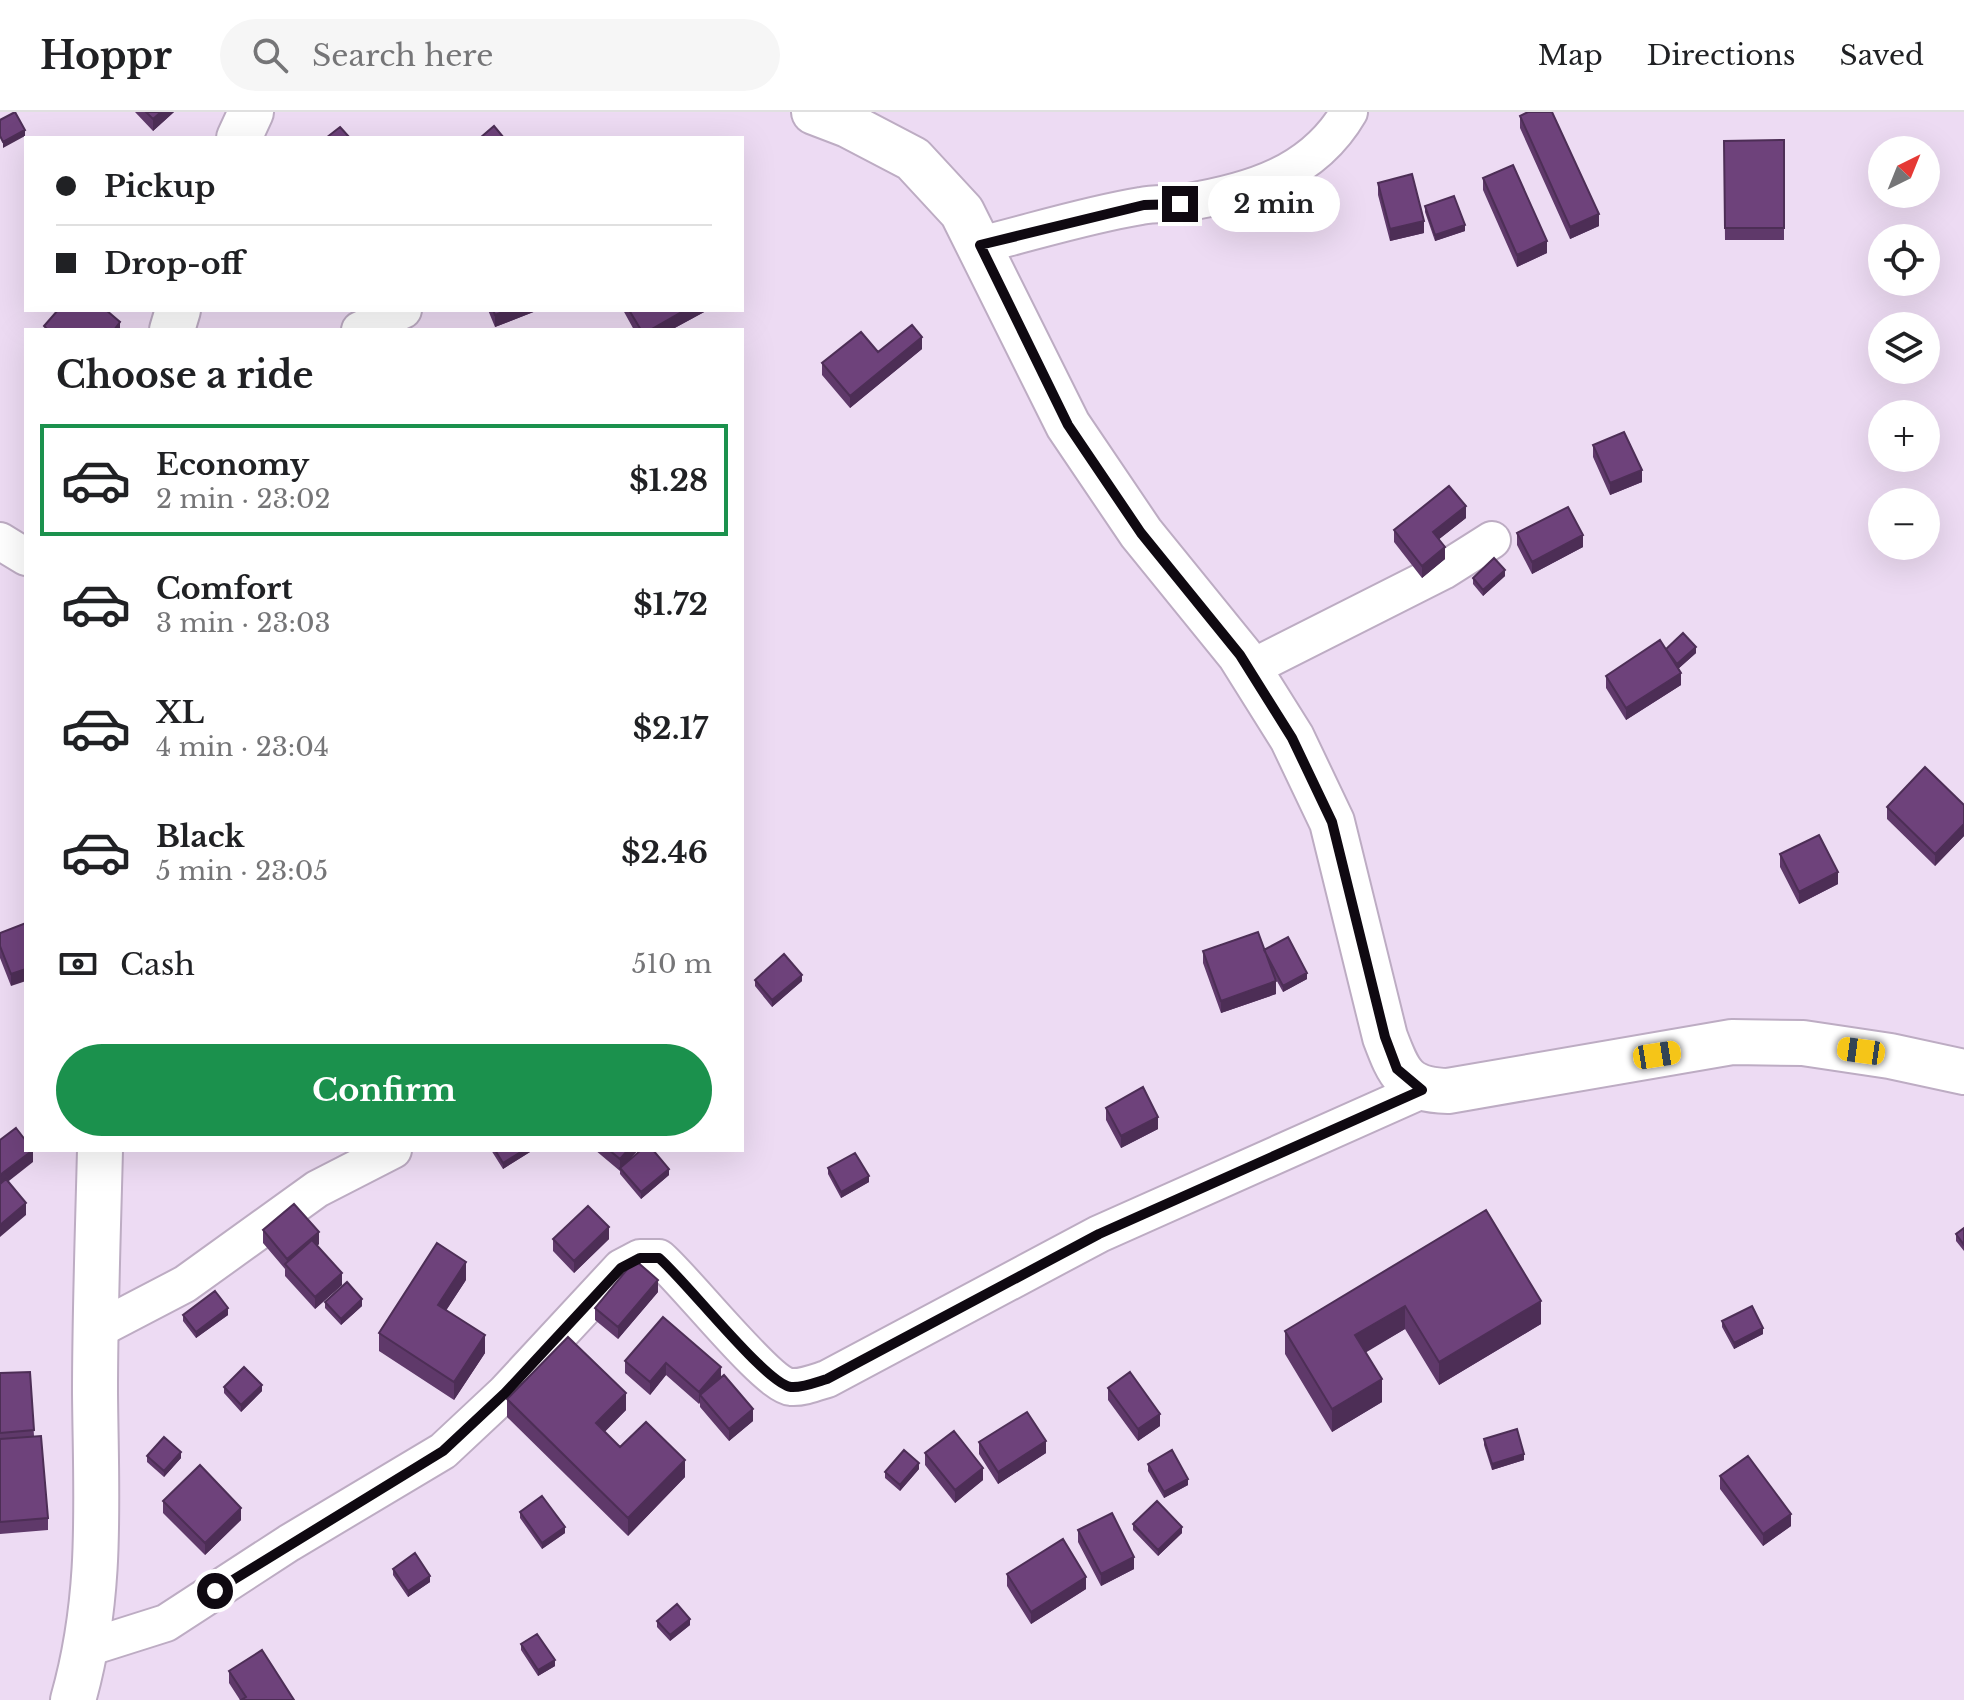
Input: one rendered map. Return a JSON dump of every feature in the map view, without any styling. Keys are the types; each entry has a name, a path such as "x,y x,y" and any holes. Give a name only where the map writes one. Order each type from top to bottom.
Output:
{"street":[{"path":"240,136 251,112"},
{"path":"814,112 848,125 913,159 962,212 1068,425 1141,533 1249,669 1292,738 1332,822 1385,1037 1397,1069 1422,1090"},
{"path":"980,245 1144,205 1180,204 1227,194 1295,170 1319,153 1349,112"},
{"path":"364,328 399,312"},
{"path":"1249,669 1443,571 1492,540"},
{"path":"0,541 24,556"},
{"path":"87,1648 166,1623 289,1543 374,1496 443,1451 505,1393 621,1268 640,1258 659,1258 683,1278 764,1370 780,1384 793,1388 827,1379 1099,1234 1422,1090 1448,1091 1732,1042 1803,1043 1890,1056 1964,1072"},
{"path":"73,1700 87,1648 97,1580 95,1331 100,1152"},
{"path":"95,1331 185,1284 317,1189 389,1152"}],"building":[{"path":"15,112 25,130 3,142 0,120"},
{"path":"146,112 161,112 153,119"},
{"path":"1528,112 1552,112 1599,214 1570,227 1520,116"},
{"path":"494,126 502,136 482,136"},
{"path":"340,127 348,136 329,136"},
{"path":"1784,140 1784,228 1725,228 1724,141"},
{"path":"1513,165 1547,241 1517,255 1483,178"},
{"path":"1412,174 1424,221 1390,229 1378,183"},
{"path":"1311,185 1320,215 1285,225 1276,196"},
{"path":"1454,196 1465,225 1435,235 1425,206"},
{"path":"56,312 108,312 120,322 116,328 44,326"},
{"path":"630,312 682,312 654,328 640,328"},
{"path":"912,325 922,337 850,396 822,363 861,332 878,352"},
{"path":"1624,432 1642,470 1610,483 1593,445"},
{"path":"1449,486 1466,506 1433,532 1445,547 1422,566 1394,530"},
{"path":"1568,507 1583,535 1532,562 1517,533"},
{"path":"1494,558 1505,570 1483,590 1473,578"},
{"path":"1683,633 1696,647 1677,664 1666,649"},
{"path":"1660,640 1681,673 1626,708 1606,676"},
{"path":"1925,767 1964,805 1964,824 1935,854 1887,807"},
{"path":"1819,835 1838,872 1799,892 1780,854"},
{"path":"24,924 24,970 11,974 0,946 0,933"},
{"path":"1258,932 1276,981 1221,1001 1203,951"},
{"path":"1288,937 1307,973 1283,986 1264,950"},
{"path":"784,954 802,975 772,1000 755,980"},
{"path":"1143,1087 1158,1117 1121,1136 1106,1108"},
{"path":"16,1128 24,1138 24,1152 30,1152 0,1175 0,1140"},
{"path":"496,1152 521,1152 503,1163"},
{"path":"611,1152 626,1152 620,1159"},
{"path":"639,1152 655,1152 669,1169 641,1192 620,1168"},
{"path":"855,1153 869,1176 841,1192 828,1168"},
{"path":"6,1179 26,1203 0,1225 0,1184"},
{"path":"294,1204 319,1232 287,1259 263,1230"},
{"path":"588,1206 609,1227 574,1261 553,1239"},
{"path":"1486,1210 1541,1301 1439,1362 1405,1306 1355,1335 1382,1379 1332,1409 1285,1331"},
{"path":"1964,1228 1964,1245 1956,1234"},
{"path":"312,1240 342,1273 315,1297 285,1264"},
{"path":"437,1243 466,1262 438,1305 485,1335 454,1382 379,1333"},
{"path":"635,1260 658,1280 618,1327 595,1308"},
{"path":"347,1282 362,1299 341,1319 325,1302"},
{"path":"215,1291 228,1308 196,1332 183,1315"},
{"path":"1752,1306 1763,1328 1734,1343 1722,1321"},
{"path":"663,1317 721,1367 699,1392 666,1363 650,1382 625,1361"},
{"path":"568,1337 626,1393 596,1423 620,1447 646,1422 685,1460 628,1518 507,1399"},
{"path":"244,1367 262,1385 241,1405 224,1387"},
{"path":"30,1372 34,1430 0,1433 0,1373"},
{"path":"1130,1372 1160,1414 1138,1429 1108,1388"},
{"path":"724,1375 753,1409 729,1429 700,1395"},
{"path":"1027,1412 1046,1441 998,1472 979,1442"},
{"path":"1517,1429 1524,1454 1492,1464 1484,1439"},
{"path":"954,1431 983,1468 955,1490 925,1453"},
{"path":"41,1436 48,1518 0,1522 0,1439"},
{"path":"164,1437 181,1452 164,1471 147,1456"},
{"path":"904,1450 919,1463 900,1485 885,1472"},
{"path":"1172,1450 1188,1479 1164,1492 1148,1464"},
{"path":"1748,1456 1791,1514 1763,1534 1720,1476"},
{"path":"200,1465 241,1508 205,1543 163,1501"},
{"path":"542,1496 565,1527 542,1543 520,1512"},
{"path":"1157,1501 1182,1527 1158,1550 1133,1524"},
{"path":"1112,1513 1134,1557 1101,1574 1078,1530"},
{"path":"1063,1539 1086,1577 1031,1612 1007,1574"},
{"path":"415,1553 430,1576 408,1591 393,1569"},
{"path":"677,1604 690,1619 670,1635 657,1621"},
{"path":"537,1634 555,1660 538,1670 521,1644"},
{"path":"262,1650 294,1700 241,1700 246,1697 229,1671"}],"route":[{"path":"215,1591 443,1451 505,1393 621,1268 640,1258 659,1258 683,1278 764,1370 780,1384 793,1388 827,1379 1099,1234 1422,1090 1397,1069 1385,1037 1332,822 1292,738 1240,655 1141,533 1068,425 980,245 1144,205 1180,204"}]}
